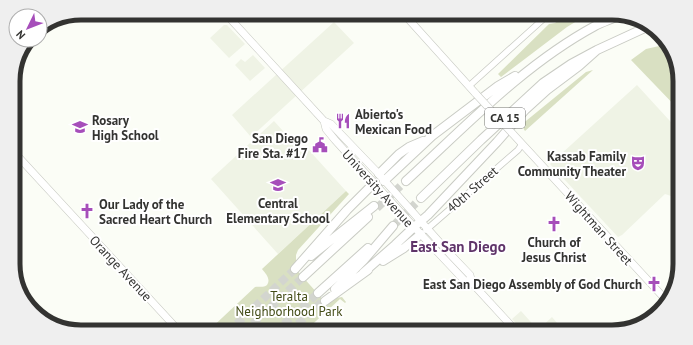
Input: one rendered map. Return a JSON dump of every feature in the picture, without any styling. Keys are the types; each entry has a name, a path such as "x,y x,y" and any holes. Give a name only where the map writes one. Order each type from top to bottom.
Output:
{"highway":[{"name":"CA 15","path":"406,181 513,82 543,59 573,39 596,25 608,20"},
{"name":"CA 15","path":"421,198 543,83 571,64 643,28"},
{"path":"364,273 428,215 525,110 547,90 579,66 597,50"},
{"path":"381,178 399,154 409,147 432,136 498,86 543,59"},
{"path":"303,277 376,207 295,269 347,210 374,183"},
{"path":"393,226 322,298 404,248 424,231"}],"main road":[{"name":"University Avenue","path":"231,20 324,121 331,124 353,147 420,221 424,231 464,280 472,283 511,325"},
{"name":"Wightman Street","path":"409,20 663,298"},
{"name":"University Avenue","path":"324,121 326,129 334,140 414,227 424,231"},
{"path":"334,140 341,141 348,148 353,147"},
{"name":"Orange Avenue","path":"20,159 174,325"},
{"path":"374,183 381,178"}],"street":[{"path":"469,86 542,20"},
{"name":"40th Street","path":"424,231 518,150 522,144"}],"shaded area":[{"path":"334,22 354,43 251,137 232,115"},
{"path":"224,25 227,25 245,44 229,58 210,38"},
{"path":"253,55 265,68 250,81 235,65 241,59 245,62"},
{"path":"637,85 673,124 673,197 665,194 622,235 618,237 550,164"},
{"name":"Central Elementary School","path":"274,121 302,152 307,148 346,191 278,254 211,179"},
{"path":"521,311 534,325 518,325 512,319"},
{"path":"552,317 559,325 543,325"}],"green space":[{"path":"559,20 578,20 501,77 498,74 549,24 555,23"},
{"path":"661,46 665,50 671,65 673,104 631,60 646,49"},
{"path":"593,70 525,131 521,125 586,72"},
{"name":"Teralta Neighborhood Park","path":"346,191 349,194 298,250 296,261 293,266 327,304 335,298 342,297 346,302 345,303 340,299 312,325 214,325 255,287 267,285 268,279 262,269"}],"tunnel":[{"path":"377,208 406,181"},
{"path":"393,226 421,198"},
{"path":"235,325 295,269"},
{"path":"252,325 303,277"},
{"path":"283,325 318,293"},
{"path":"297,325 324,300"}],"place":[{"name":"Abierto's Mexican Food","path":"343,121"},
{"name":"Rosary High School","path":"80,127"},
{"name":"San Diego Fire Sta. #17","path":"320,145"},
{"name":"Kassab Family Community Theater","path":"638,163"},
{"name":"Central Elementary School","path":"278,185"},
{"name":"Our Lady of the Sacred Heart Church","path":"87,211"},
{"name":"Church of Jesus Christ","path":"554,224"},
{"name":"East San Diego Assembly of God Church","path":"654,284"}],"district":[{"name":"East San Diego","path":"458,247"}]}
